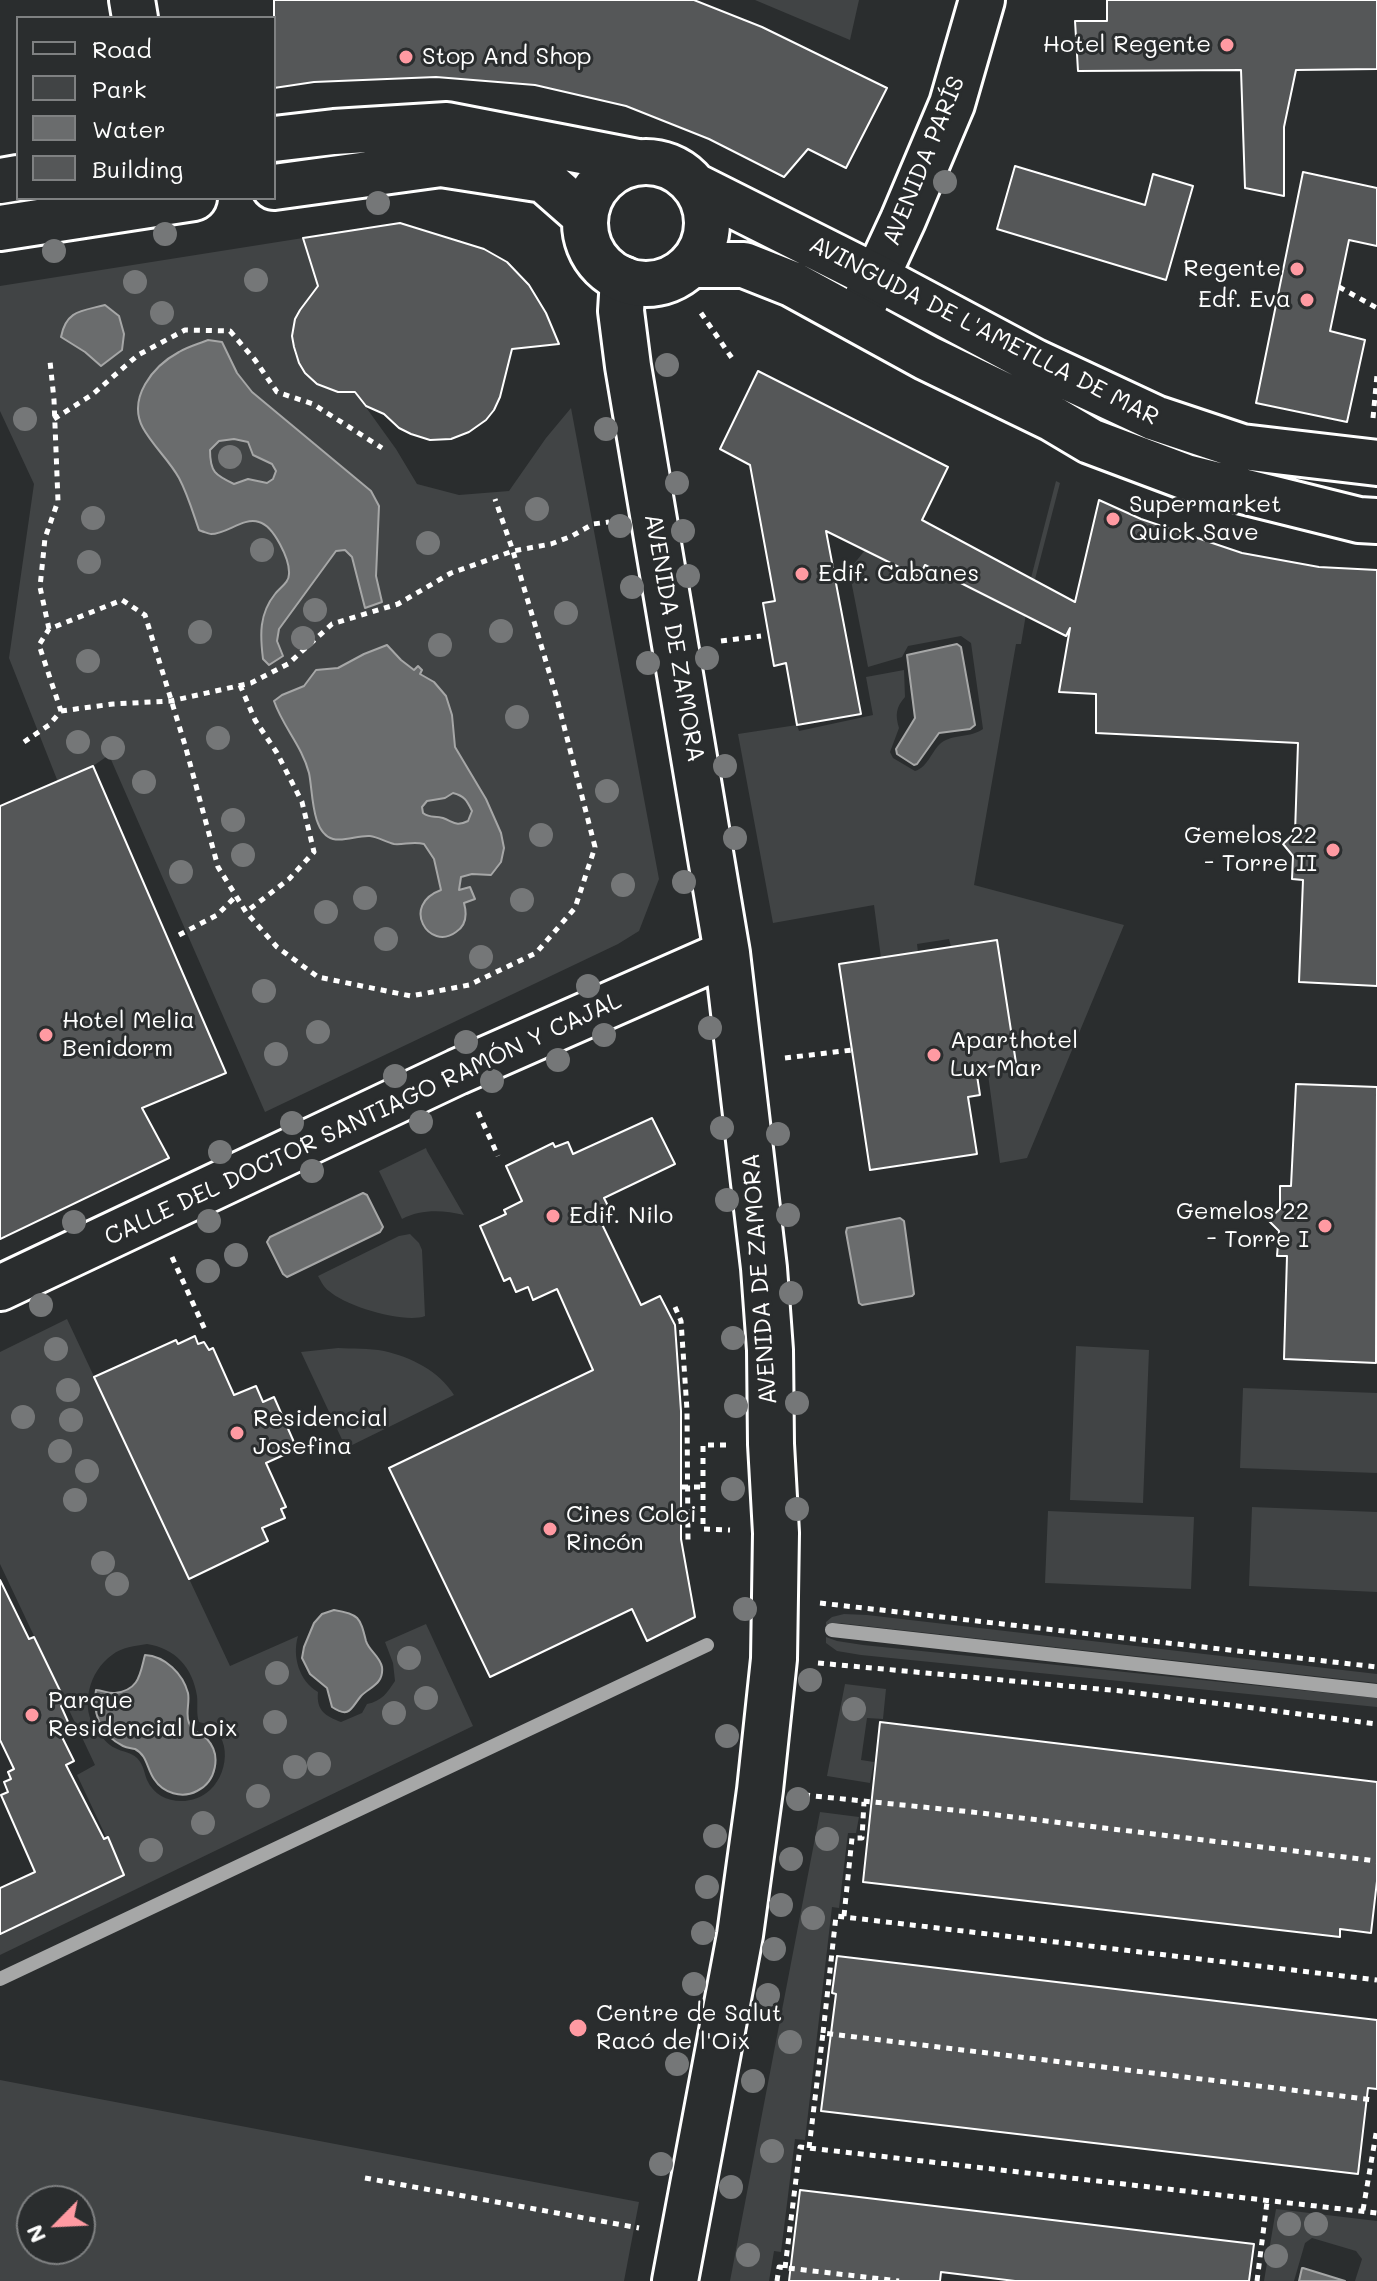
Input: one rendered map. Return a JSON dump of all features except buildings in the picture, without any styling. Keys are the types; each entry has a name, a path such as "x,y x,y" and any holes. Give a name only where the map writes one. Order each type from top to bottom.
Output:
{"street":[{"name":"AVENIDA PARÍS","path":"857,319 952,104 982,0"},
{"path":"276,139 447,125 638,162 660,163 679,171 695,186 704,205 707,226 702,247 682,271 657,283 623,279 604,268 592,253 585,235 589,198 601,180 618,168 638,162"},
{"path":"276,187 441,164 544,180 585,216"},
{"name":"AVINGUDA DE L'AMETLLA DE MAR","path":"695,186 1035,362 1155,418 1242,447 1377,463"},
{"path":"0,228 181,200"},
{"name":"AVINGUDA DE L'AMETLLA DE MAR","path":"682,271 744,265 792,284 927,358 1053,419 1090,441 1186,477 1359,520 1377,521"},
{"name":"AVENIDA DE ZAMORA","path":"623,279 621,311 628,366 727,953 764,1268 776,1533 774,1659 760,1790 740,1935 675,2281"},
{"name":"CALLE DEL DOCTOR SANTIAGO RAMÓN Y CAJAL","path":"0,1288 457,1072 727,953"}],"path":[{"path":"682,271 734,361"},
{"path":"1339,287 1377,308"},
{"path":"54,419 93,394 138,355 185,330 230,331 277,392 313,404 382,448"},
{"path":"49,629 40,587 45,538 58,501 50,361"},
{"path":"1373,418 1377,375"},
{"path":"61,711 39,645 49,629 122,600 145,615 218,867 246,912 277,947 318,977 411,996 469,985 536,953 575,908 595,847 556,695 495,499"},
{"path":"24,742 49,725 61,711 171,701 251,683 288,664 332,624 398,604 451,573 513,551 551,544 593,524"},
{"path":"240,685 255,720 277,753 302,802 314,852 289,879 246,912"},
{"path":"179,935 217,915 236,896"},
{"path":"790,1057 852,1050"},
{"path":"154,1216 206,1332"},
{"path":"675,1307 681,1321 687,1410 685,1487 688,1543"},
{"path":"702,1451 703,1523"},
{"path":"685,1487 702,1487"},
{"path":"775,1598 1377,1667"},
{"path":"774,1659 1121,1691 1377,1724"},
{"path":"760,1790 1377,1861"},
{"path":"844,1916 852,1838 862,1838 864,1802"},
{"path":"809,2148 836,1916 1377,1980"},
{"path":"823,2033 1374,2100"},
{"path":"1363,2210 1377,2128"},
{"path":"785,2268 800,2147 1377,2213"},
{"path":"365,2178 683,2238"},
{"path":"1257,2281 1267,2202"},
{"path":"777,2281 779,2267 899,2281"}],"green space":[{"path":"755,0 859,0 850,40"},
{"path":"303,238 319,289 303,305 295,322 292,339 295,355 317,381 334,389 355,392 417,484 459,495 509,491 571,408 659,879 639,931 618,944 265,1112 109,755 58,782 9,658 34,484 0,411 0,286"},
{"path":"1056,481 1060,483 1021,644 1016,644 974,885 1124,925 1027,1158 1000,1163 987,1067 1016,1062 997,940 951,947 949,939 917,944 918,952 881,958 874,905 773,923 738,734 797,725 799,731 873,715 866,677 904,670 905,697 897,711 899,728 890,752 893,758 915,771 945,740 983,729 971,643 961,636 908,646 902,657 868,667 849,570 874,539 1022,613"},
{"path":"426,1148 464,1215 432,1211 402,1219 379,1171"},
{"path":"410,1234 422,1250 425,1316 404,1318 361,1308 327,1290 318,1276 399,1236"},
{"path":"67,1319 230,1666 298,1636 297,1660 302,1675 318,1692 323,1712 341,1722 362,1713 367,1704 384,1696 395,1681 393,1663 385,1642 426,1624 473,1726 0,1955 0,1934 124,1875 77,1775 95,1765 0,1564 0,1352","holes":["147,1644 174,1655 187,1668 195,1686 199,1722 218,1732 225,1751 217,1782 203,1795 185,1801 167,1799 152,1788 139,1761 132,1754 108,1743 97,1731 89,1712 89,1690 104,1662 124,1649"]},
{"path":"1076,1346 1149,1350 1143,1503 1070,1500"},
{"path":"338,1348 378,1350 404,1357 432,1372 454,1395 346,1448 301,1352"},
{"path":"1243,1388 1377,1393 1377,1473 1240,1468"},
{"path":"1252,1507 1377,1512 1377,1592 1249,1586"},
{"path":"1048,1511 1194,1517 1191,1589 1045,1583"},
{"path":"844,1614 1377,1674 1377,1683 839,1623 826,1626 832,1617"},
{"path":"826,1637 863,1645 1377,1698 1377,1707 861,1655 837,1651 826,1643"},
{"path":"845,1684 886,1689 883,1719 867,1718 861,1760 874,1762 870,1783 827,1776"},
{"path":"820,1812 859,1817 856,1833 848,1833 839,1908 832,1907 805,2140 795,2139 781,2252 774,2251 769,2281 730,2281"},
{"path":"0,2080 639,2202 624,2281 0,2281"},
{"path":"1276,2209 1377,2221 1377,2281 1355,2281 1362,2259 1356,2251 1312,2238 1305,2243 1294,2281 1264,2281"}],"water":[{"path":"105,305 119,316 124,334 122,350 101,366 61,337 67,321 76,313"},
{"path":"208,340 222,342 237,373 252,392 371,491 379,506 376,576 382,602 365,608 352,557 345,550 336,551 279,629 277,641 283,656 269,665 263,659 263,617 289,577 280,544 270,530 259,522 247,522 210,534 199,530 179,478 147,435 139,417 141,394 152,374 169,358","holes":["234,439 248,442 253,455 272,464 276,471 267,483 248,479 234,484 218,475 213,468 210,450 219,441"]},
{"path":"957,644 961,647 975,725 970,729 939,733 914,765 897,754 896,749 915,718 907,655"},
{"path":"387,645 414,670 418,666 422,670 420,674 434,682 446,696 452,715 455,747 486,799 501,833 504,848 501,862 491,875 461,877 459,890 470,887 475,899 464,903 464,923 446,937 436,936 423,924 422,906 441,890 434,859 424,844 394,844 370,836 338,840 321,829 314,810 306,763 274,701 304,686 316,670 338,668","holes":["457,794 465,799 472,811 468,821 458,824 423,813 422,807 427,801"]},
{"path":"363,1193 367,1195 383,1227 380,1232 287,1277 283,1274 267,1242 270,1237"},
{"path":"900,1218 904,1221 914,1294 862,1305 859,1303 847,1228"},
{"path":"334,1610 357,1618 367,1645 382,1667 379,1681 346,1712 332,1707 327,1688 310,1674 302,1658 314,1623 322,1614"},
{"path":"145,1655 166,1662 182,1679 188,1693 190,1726 212,1745 215,1768 209,1781 197,1791 179,1794 162,1788 142,1755 115,1741 100,1723 95,1707 96,1690 112,1693 130,1688 138,1680"},
{"path":"1303,2268 1345,2281 1299,2281"}],"waterway":[{"path":"832,1630 1377,1691"},
{"path":"0,1979 707,1645"}],"place":[{"name":"Hotel Regente","path":"1227,45"},
{"name":"Stop And Shop","path":"406,57"},
{"name":"Regente","path":"1297,269"},
{"name":"Edf. Eva","path":"1307,300"},
{"name":"Supermarket Quick Save","path":"1113,519"},
{"name":"Edif. Cabanes","path":"802,574"},
{"name":"Gemelos 22 - Torre II","path":"1333,850"},
{"name":"Hotel Melia Benidorm","path":"46,1035"},
{"name":"Aparthotel Lux Mar","path":"934,1055"},
{"name":"Edif. Nilo","path":"553,1216"},
{"name":"Gemelos 22 - Torre I","path":"1325,1226"},
{"name":"Residencial Josefina","path":"237,1433"},
{"name":"Cines Colci Rincón","path":"550,1529"},
{"name":"Parque Residencial Loix","path":"32,1715"},
{"name":"Centre de Salut Racó de l'Oix","path":"578,2028"}]}
